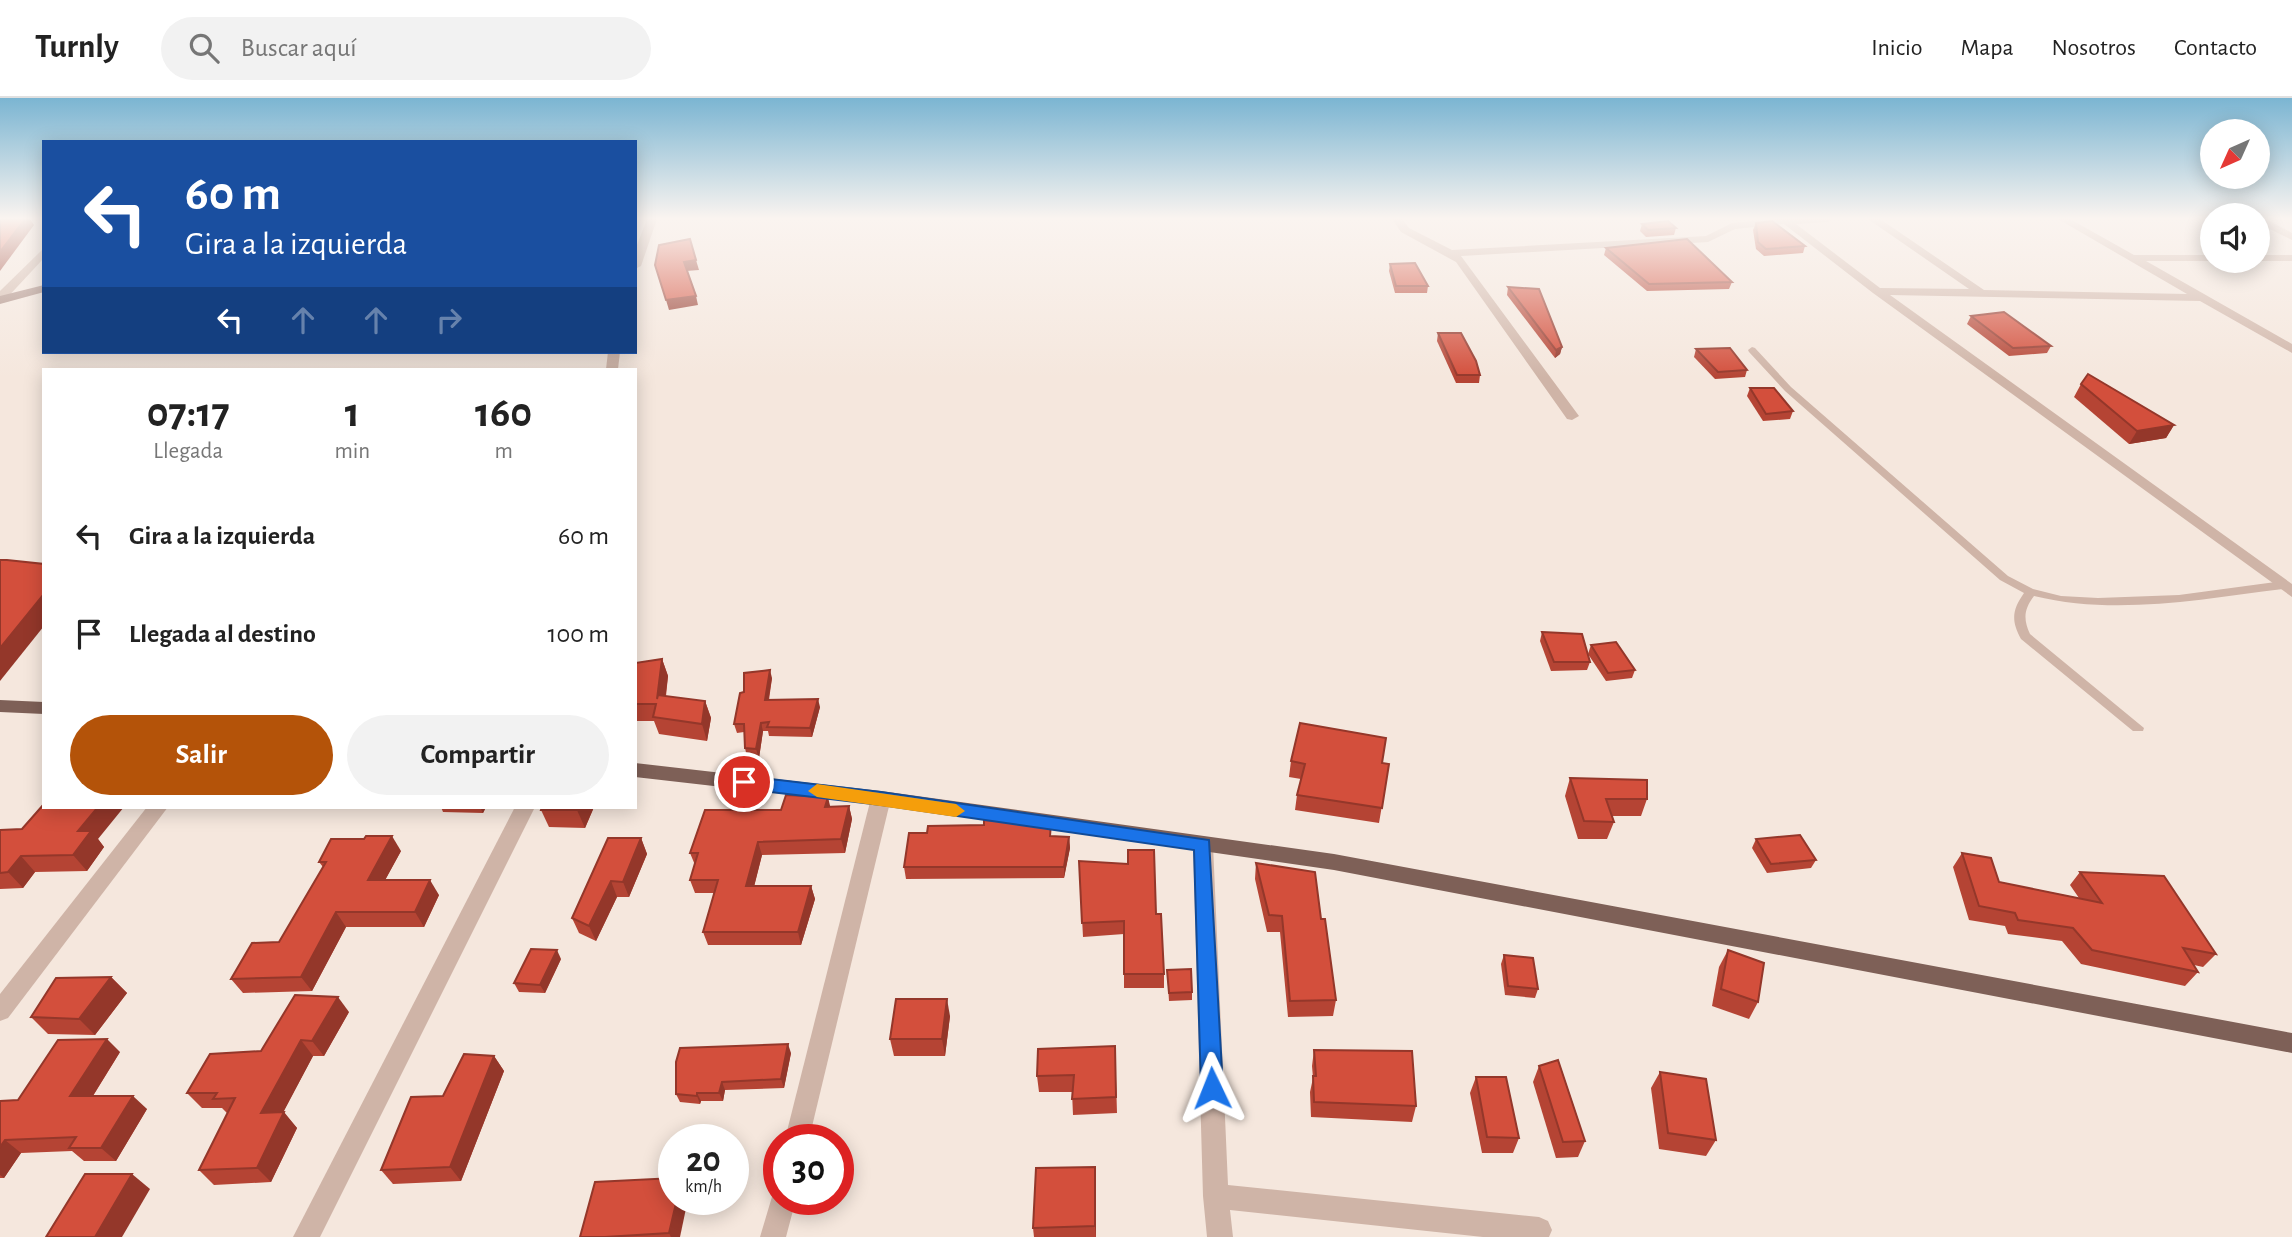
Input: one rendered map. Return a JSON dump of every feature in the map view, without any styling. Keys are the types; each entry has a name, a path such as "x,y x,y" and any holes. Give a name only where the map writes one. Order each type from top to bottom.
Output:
{"main road":[{"path":"0,705 42,708"},
{"path":"637,770 881,798 1334,862 2292,1043"}],"street":[{"path":"0,299 25,272"},
{"path":"1468,272 1572,416"},
{"path":"1852,272 2287,589"},
{"path":"1951,272 1979,291"},
{"path":"2159,272 2292,349"},
{"path":"0,299 42,288"},
{"path":"1877,291 1979,291 2204,298"},
{"path":"801,1124 881,798"},
{"path":"0,1011 156,809"},
{"path":"306,1237 524,809"},
{"path":"1203,845 1216,1196 1220,1237"},
{"path":"1216,1196 1539,1230"},
{"path":"773,1237 779,1215"}],"lane":[{"path":"1752,350 1798,398 2004,578 2029,593 2079,601 2144,600 2287,589"},
{"path":"2029,593 2017,613 2018,623 2025,636 2138,728"}],"building":[{"path":"657,272 688,272 696,296 666,300"},
{"path":"1392,272 1420,272 1428,286 1396,286"},
{"path":"1635,272 1722,272 1732,282 1649,284"},
{"path":"1508,287 1539,289 1562,347 1556,350"},
{"path":"2004,312 2051,346 2013,348 1971,316"},
{"path":"1438,333 1461,333 1476,361 1480,375 1457,375"},
{"path":"1730,348 1747,370 1718,372 1696,349"},
{"path":"2088,374 2174,425 2137,431 2081,384"},
{"path":"1750,388 1774,388 1793,411 1766,414"},
{"path":"0,560 42,564 42,596 0,648"},
{"path":"1542,632 1582,634 1590,662 1554,662"},
{"path":"1616,642 1635,670 1608,673 1591,645"},
{"path":"662,659 657,699 658,695 705,701 702,724 653,717 656,704 637,704 637,663"},
{"path":"770,670 765,700 818,699 810,728 767,727 769,722 761,723 756,749 745,748 744,724 734,724 740,693 744,692 744,673"},
{"path":"1300,723 1386,738 1382,763 1389,764 1382,808 1297,795 1305,764 1291,761"},
{"path":"1570,778 1647,780 1647,799 1606,799 1614,822 1584,821"},
{"path":"786,795 828,797 825,807 849,806 841,839 758,842 746,886 811,886 798,932 703,932 718,880 690,880 698,853 690,853 705,810 781,810"},
{"path":"42,806 42,809 96,809 78,831 91,831 73,855 21,856 8,872 0,873 0,830 22,829"},
{"path":"541,809 578,809 577,810"},
{"path":"984,820 1051,823 1050,836 1069,837 1064,867 904,867 909,833 927,833 928,826 984,825"},
{"path":"1800,835 1816,860 1771,864 1756,839"},
{"path":"366,836 392,836 368,880 430,880 415,912 336,912 301,977 231,979 252,943 279,942 326,862 319,862 331,839 364,839"},
{"path":"608,838 641,838 623,882 611,881 589,926 572,918"},
{"path":"1128,850 1154,850 1156,914 1161,914 1164,974 1124,974 1124,921 1082,923 1079,861 1128,864"},
{"path":"1962,853 1991,858 1999,882 2102,903 2080,872 2164,876 2216,954 2183,948 2198,972 2092,950 2073,928 2018,920 2015,913 1979,906"},
{"path":"1256,863 1315,872 1321,919 1325,919 1336,1000 1290,1001 1282,916 1269,915"},
{"path":"531,949 557,950 540,985 514,983"},
{"path":"1728,950 1764,963 1758,1002 1721,989"},
{"path":"1504,955 1533,958 1538,989 1508,986"},
{"path":"1191,969 1192,992 1169,993 1167,970"},
{"path":"111,977 79,1019 31,1017 56,978"},
{"path":"295,995 338,997 312,1041 301,1040 261,1113 284,1112 257,1168 199,1170 235,1098 213,1099 217,1093 187,1093 210,1054 261,1051"},
{"path":"896,999 947,999 942,1039 890,1039"},
{"path":"107,1039 70,1096 133,1096 101,1148 69,1148 76,1137 5,1140 0,1147 0,1101 18,1100 58,1040"},
{"path":"788,1044 781,1079 722,1082 719,1093 697,1093 697,1096 676,1094 676,1062 680,1048"},
{"path":"1115,1046 1116,1097 1072,1099 1074,1075 1037,1076 1038,1049"},
{"path":"1314,1050 1412,1051 1416,1106 1314,1102"},
{"path":"464,1054 494,1056 450,1167 381,1170 411,1097 443,1096"},
{"path":"1558,1060 1585,1141 1563,1142 1539,1066"},
{"path":"1660,1072 1706,1079 1716,1140 1668,1133"},
{"path":"1476,1077 1506,1077 1519,1138 1487,1137"},
{"path":"1095,1167 1095,1226 1033,1228 1036,1168"},
{"path":"85,1174 132,1174 95,1237 46,1237"},
{"path":"658,1179 658,1215 673,1215 669,1233 580,1237 595,1182"}],"slow traffic":[{"path":"817,791 881,798 956,811"}],"route":[{"path":"744,782 881,798 898,803 1203,845 1212,1088"}]}
